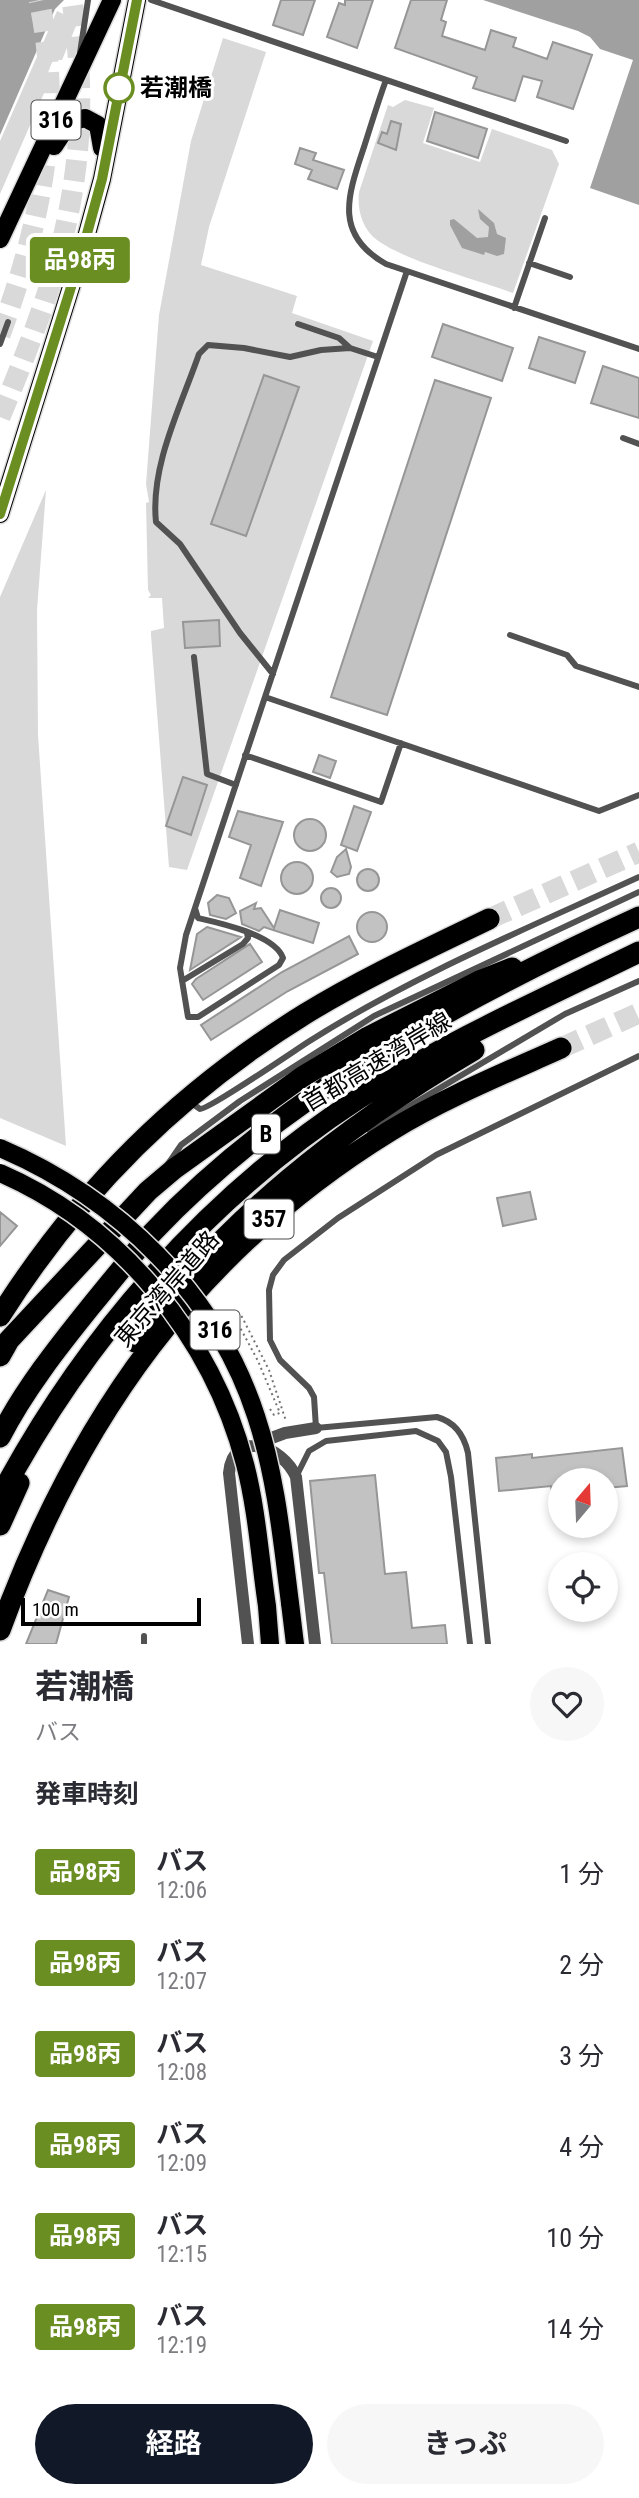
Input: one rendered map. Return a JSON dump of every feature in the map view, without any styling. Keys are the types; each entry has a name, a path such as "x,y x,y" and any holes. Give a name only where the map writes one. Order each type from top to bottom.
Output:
{"highway":[{"name":"首都高速湾岸線","path":"2,1432 76,1325 152,1233 239,1155 336,1082 393,1047 454,1011 639,917"},
{"path":"0,1316 57,1231 141,1140 187,1099 305,1014 357,984 489,919"},
{"path":"0,1356 9,1340 148,1191 302,1077 368,1037 479,981 615,928"},
{"name":"首都高速湾岸線","path":"0,1497 39,1427 82,1364 162,1265 270,1164 330,1118 384,1083 639,952"},
{"path":"62,1485 104,1389 139,1337 194,1268 286,1179 391,1103 497,1036 546,998"},
{"name":"東京湾岸道路","path":"0,1630 62,1485 108,1403 152,1342 225,1257 330,1172 390,1131 473,1087 561,1048"},
{"path":"0,1525 45,1431 82,1364"}],"main road":[{"name":"316","path":"0,514 82,252 102,179 137,0"},
{"name":"316","path":"1,236 110,2"},
{"path":"1,236 63,130 78,118 93,121 101,132 102,179"},
{"name":"316","path":"0,1148 39,1166 81,1191 123,1222 158,1255 213,1326 256,1413 278,1509 295,1644"},
{"name":"316","path":"0,1173 71,1212 110,1242 161,1298 188,1337 227,1411 245,1462 267,1606 270,1644"}],"street":[{"path":"248,1644 230,1463 237,1453 248,1447 285,1433 316,1428"},
{"path":"248,1447 271,1449 282,1456 296,1477 315,1644"}],"lane":[{"path":"151,0 566,141"},
{"path":"76,76 87,2"},
{"path":"386,80 351,185 349,219 360,244 370,255 407,271 637,347"},
{"path":"514,307 545,218"},
{"path":"530,262 570,277"},
{"path":"195,908 198,918 247,933 276,946 283,958 279,965 198,1017 188,1017 180,968 186,935 407,271"},
{"path":"0,344 8,322"},
{"path":"298,324 339,338 350,348"},
{"path":"273,674 240,633 180,544 159,527 156,489 203,348 215,345 290,357 321,350 350,348 378,357"},
{"path":"623,438 639,444"},
{"path":"510,635 567,655 576,666 639,687"},
{"path":"194,657 207,774 236,785"},
{"path":"265,697 599,811 606,811 639,795"},
{"path":"246,755 381,802 401,743"},
{"path":"187,1099 200,1108 211,1107 234,1088 382,998 639,877"},
{"path":"148,1191 181,1145 240,1101 374,1016 639,892"},
{"path":"182,981 243,944 248,938 247,933"},
{"path":"362,1135 565,1014 639,981"},
{"path":"488,1644 468,1453 459,1431 452,1423 437,1417 316,1428 314,1397 309,1388 280,1360 270,1340 269,1290 273,1276 284,1260 338,1218 436,1155 639,1056"},
{"path":"286,1179 316,1166 339,1151"},
{"path":"296,1477 303,1459 315,1446 326,1441 416,1431 438,1441 446,1452 451,1477 470,1644"}],"path":[{"path":"256,1413 272,1408 274,1415 280,1413 258,1361 235,1318 240,1315 269,1370 286,1415 285,1433"}],"shaded area":[{"path":"0,0 64,0 55,9 0,135"},
{"path":"483,0 639,0 639,205 590,188 633,60 600,49 590,37 578,31"},
{"path":"57,11 78,21 62,60 53,60 45,80 48,84 0,194 0,141"},
{"path":"223,38 266,52 209,227 201,265 297,296 292,313 373,341 187,870 169,867 151,635 151,631 164,628 162,598 148,598 151,595 148,590 146,503 149,502 146,484 159,315 191,141"},
{"path":"405,100 434,108 423,143 480,162 492,129 552,150 559,164 513,293 442,270 389,248 377,240 364,224 359,192 388,105 393,107"},
{"path":"478,209 494,223 497,234 506,238 504,254 497,256 485,252 484,255 462,248 450,220 454,219 477,238 488,237 489,227 480,219"},
{"path":"46,490 37,610 38,735 66,1146 0,1118 0,597"}],"building":[{"path":"281,0 315,0 303,35 273,25"},
{"path":"345,0 373,0 357,48 327,37 339,3 345,5"},
{"path":"411,0 447,0 441,20 446,22 442,36 485,50 491,30 516,38 513,47 547,59 553,42 592,55 573,109 537,97 542,81 523,76 515,101 473,88 477,77 395,48"},
{"path":"435,112 487,129 478,158 427,141"},
{"path":"391,121 401,124 396,150 378,143 382,132 387,134"},
{"path":"300,148 316,153 313,160 344,170 337,189 308,179 312,170 295,164"},
{"path":"443,324 513,348 502,381 432,357"},
{"path":"539,337 585,352 575,383 529,368"},
{"path":"603,366 639,378 639,418 591,403"},
{"path":"264,375 299,387 246,536 211,524"},
{"path":"435,380 491,398 387,715 331,697"},
{"path":"219,620 220,646 185,648 183,622"},
{"path":"319,755 336,761 330,778 313,772"},
{"path":"183,777 207,785 191,835 166,826"},
{"path":"354,806 371,812 357,851 341,845"},
{"path":"238,811 283,822 261,886 240,878 251,845 229,837"},
{"path":"310,819 321,824 326,835 321,846 310,851 299,846 294,835 299,824"},
{"path":"346,849 351,867 349,874 337,877 331,872 337,857"},
{"path":"297,862 308,867 313,878 308,889 297,894 286,889 281,878 286,867"},
{"path":"368,869 376,872 379,880 376,888 368,891 360,888 357,880 360,872"},
{"path":"331,888 338,891 341,898 338,905 331,908 324,905 321,898 324,891"},
{"path":"217,895 229,898 236,913 226,919 210,915 208,903"},
{"path":"256,903 254,909 261,908 274,928 280,910 319,923 313,943 264,927 259,931 242,924 240,911"},
{"path":"372,912 383,916 387,927 383,938 372,942 361,938 357,927 361,916"},
{"path":"207,927 241,937 190,970 197,934"},
{"path":"349,936 358,954 288,991 211,1040 201,1025 282,972"},
{"path":"250,944 262,962 203,1000 192,984 196,979"},
{"path":"530,1192 536,1219 503,1226 497,1198"},
{"path":"0,1212 17,1226 0,1246"},
{"path":"622,1448 627,1486 618,1487 618,1468 548,1468 548,1486 499,1491 496,1458 532,1454 532,1458"},
{"path":"375,1475 385,1574 406,1572 412,1628 445,1625 447,1644 332,1644 324,1573 319,1573 310,1481"},
{"path":"48,1590 69,1597 56,1644 26,1644"}],"tunnel":[{"path":"0,335 37,212 44,170 49,86 39,0"},
{"path":"0,417 41,312 68,214 76,165 80,113 72,0"},
{"path":"489,919 639,852"},
{"path":"561,1048 639,1013"}],"bus line":[{"name":"品98丙","path":"0,514 82,252 102,179 137,0"}],"place":[{"name":"若潮橋","path":"119,88"}]}
